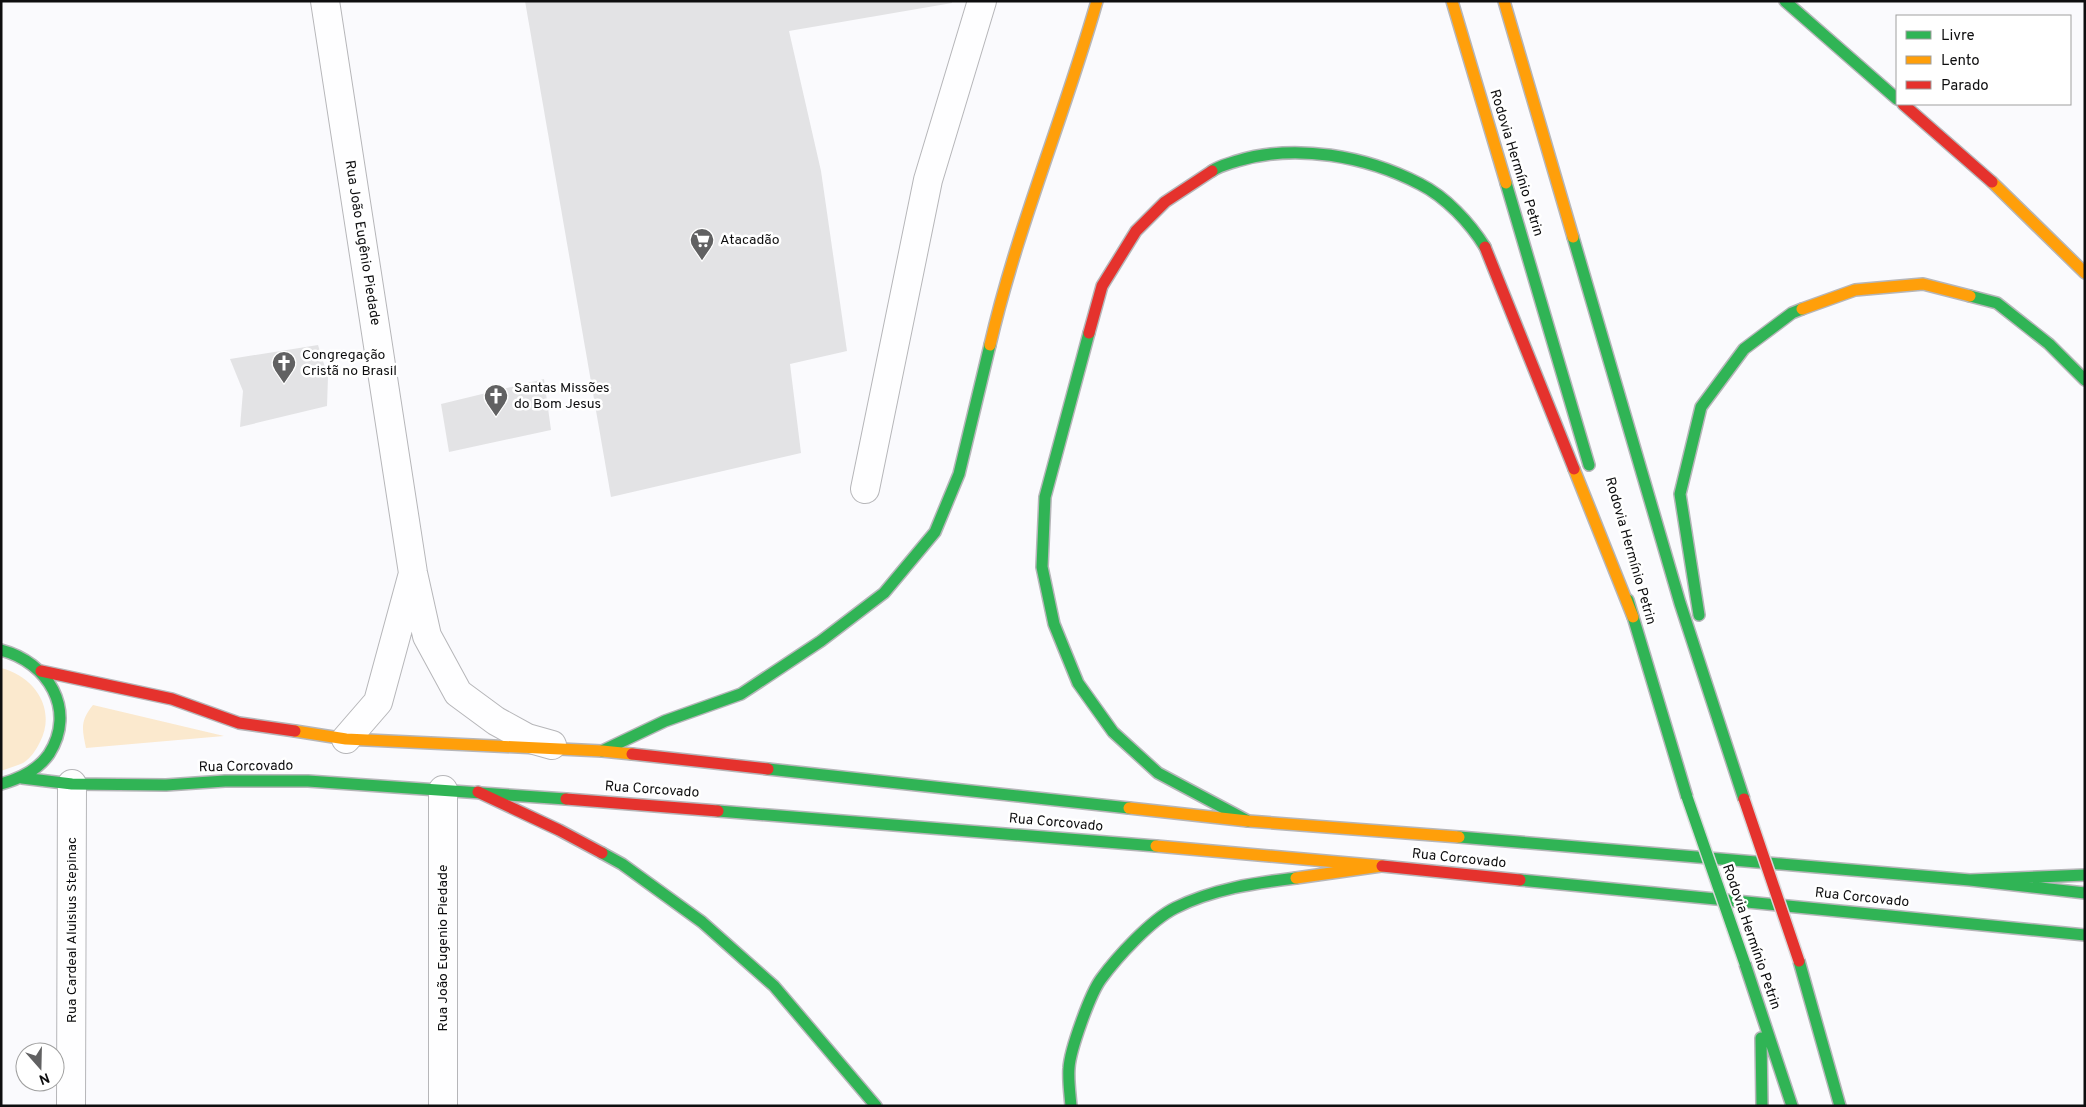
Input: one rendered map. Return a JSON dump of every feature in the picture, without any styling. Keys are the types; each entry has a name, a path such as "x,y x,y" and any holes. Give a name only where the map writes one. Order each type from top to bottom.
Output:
{"main road":[{"path":"602,751 665,722 741,694 749,689 821,641 884,593 935,532 959,474 994,326 1025,217 1086,40 1097,1"},
{"name":"Rodovia Hermínio Petrin","path":"1452,1 1592,476"},
{"path":"1504,1 1680,603 1716,718 1799,961 1840,1106"},
{"path":"1785,1 1896,98"},
{"path":"1904,105 1982,172 2085,273"},
{"path":"1248,821 1158,773 1114,732 1078,682 1054,624 1042,567 1045,498 1102,286 1136,231 1165,202 1216,168 1254,156 1302,152 1373,164 1422,184 1463,216 1484,246 1632,617"},
{"path":"1716,718 1680,494 1701,407 1744,349 1792,313 1855,290 1923,284 1997,303 2049,344 2085,380"},
{"name":"Rodovia Hermínio Petrin","path":"1597,495 1687,797 1792,1106"},
{"path":"1,650 18,654 37,666 51,682 58,703 60,725 53,747 41,764 22,778 1,784"},
{"name":"Rua Corcovado","path":"41,671 172,698 239,723 346,739 602,751 1248,821 1583,846 2085,892"},
{"name":"Rua Corcovado","path":"22,778 72,784 166,785 225,781 308,781 478,792 966,830 1381,866 2085,935"},
{"path":"478,792 559,830 622,864 702,922 774,986 876,1106"},
{"path":"1071,1106 1069,1067 1084,1014 1100,980 1146,930 1174,909 1214,892 1248,884 1381,866"},
{"path":"1970,880 2085,875"},
{"path":"1760,1009 1762,1106"}],"street":[{"name":"Rua João Eugênio Piedade","path":"324,1 413,573 427,636 458,693 496,721 527,738 565,748"},
{"path":"865,489 928,180 982,1"},
{"name":"Rua João Eugênio Piedade","path":"346,739 378,702 413,573"},
{"name":"Rua Cardeal Aluisius Stepinac","path":"71,1106 72,784"},
{"name":"Rua João Eugenio Piedade","path":"443,790 443,1106"}],"shaded area":[{"path":"1,668 13,672 32,686 44,706 46,718 45,730 31,756 23,763 1,771"},
{"path":"93,705 224,736 86,748 83,725"}],"building":[{"name":"Atacadão","path":"525,1 952,1 952,3 789,31 821,171 847,351 790,364 801,453 611,497"},
{"name":"Congregação Cristã no Brasil","path":"318,345 328,377 327,406 240,427 243,391 230,359"},
{"name":"Santas Missões do Bom Jesus","path":"544,379 551,430 449,452 441,404"}],"traffic: fast":[{"path":"1785,1 1896,98"},
{"path":"1212,171 1237,161 1283,153 1330,155 1377,166 1430,189 1465,220 1485,247"},
{"path":"1506,183 1589,465"},
{"path":"1573,237 1680,603 1744,799"},
{"path":"1970,296 1997,303 2049,344 2085,380"},
{"path":"1699,615 1680,494 1701,407 1744,349 1792,313 1802,309"},
{"path":"1089,333 1045,497 1042,567 1054,624 1078,683 1113,732 1158,773 1248,821"},
{"path":"602,751 665,721 741,694 821,641 884,593 935,532 959,474 990,345"},
{"path":"1628,600 1687,797"},
{"path":"1,650 18,656 32,665 44,677 53,690 59,705 60,721 57,737 45,760 28,773 1,784"},
{"path":"768,769 1129,808"},
{"path":"22,778 72,784 166,785 225,781 308,781 566,799"},
{"path":"1687,797 1745,964"},
{"path":"718,811 1156,846"},
{"path":"1459,837 1970,880 2085,893"},
{"path":"602,853 622,864 702,922 774,986 876,1106"},
{"path":"1970,880 2085,875"},
{"path":"1071,1106 1070,1060 1086,1009 1101,979 1135,940 1156,921 1189,901 1219,891 1296,878"},
{"path":"1520,880 2085,935"},
{"path":"1799,961 1840,1106"},
{"path":"1745,964 1792,1106"},
{"path":"1761,1038 1762,1106"}],"traffic: slow":[{"path":"990,345 1013,258 1097,1"},
{"path":"1452,1 1506,183"},
{"path":"1504,1 1573,237"},
{"path":"1992,182 2085,273"},
{"path":"1802,309 1855,290 1923,284 1970,296"},
{"path":"1574,469 1633,617"},
{"path":"295,731 346,739 632,754"},
{"path":"1129,808 1248,821 1459,837"},
{"path":"1156,846 1382,866"},
{"path":"1296,878 1381,866"}],"traffic: jam":[{"path":"1904,105 1992,182"},
{"path":"1089,333 1102,286 1136,231 1165,202 1212,171"},
{"path":"1485,247 1574,469"},
{"path":"41,671 172,699 239,723 295,731"},
{"path":"632,754 768,769"},
{"path":"478,792 559,830 602,853"},
{"path":"566,799 718,811"},
{"path":"1744,799 1799,961"},
{"path":"1382,866 1520,880"}],"place":[{"name":"Atacadão","path":"702,261"},
{"name":"Congregação Cristã no Brasil","path":"284,384"},
{"name":"Santas Missões do Bom Jesus","path":"496,417"}]}
